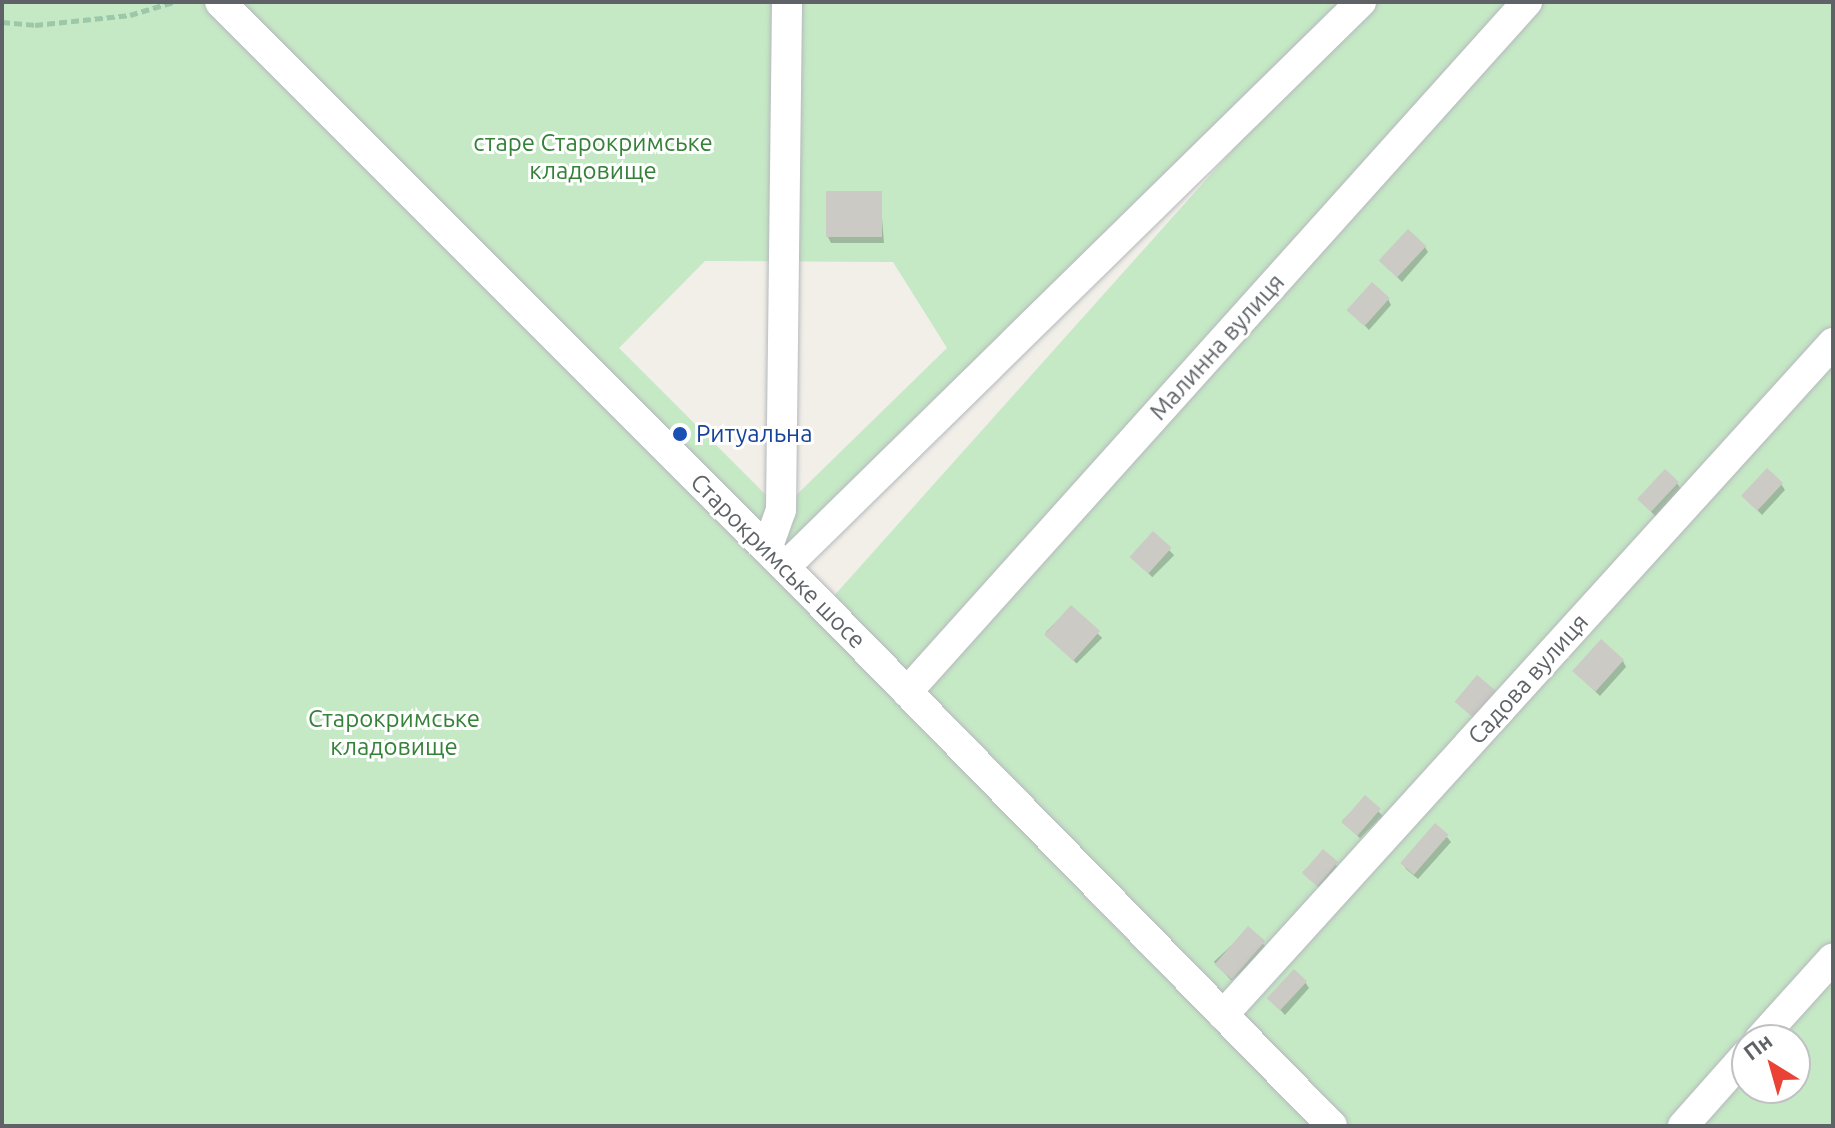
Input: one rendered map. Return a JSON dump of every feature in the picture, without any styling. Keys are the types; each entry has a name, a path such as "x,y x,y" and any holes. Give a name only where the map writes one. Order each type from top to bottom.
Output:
{"street":[{"name":"Старокримське шосе","path":"220,2 776,558 1332,1126"},
{"path":"776,558 781,510 787,2"},
{"path":"776,558 1361,2"},
{"name":"Малинна вулиця","path":"907,692 1527,2"},
{"name":"Садова вулиця","path":"1223,1015 1833,343"},
{"path":"1773,1024 1833,958"},
{"path":"1683,1126 1731,1072"}],"path":[{"path":"2,22 35,25 130,15 173,2"}],"green space":[{"path":"2,2 1361,2 785,567 824,607 1365,2 1833,2 1833,1126 2,1126","holes":["705,261 893,262 947,348 781,510 619,348"]}],"building":[{"path":"826,191 882,191 882,237 826,237"},
{"path":"1408,229 1426,246 1397,277 1379,260"},
{"path":"1372,282 1390,298 1364,326 1347,310"},
{"path":"1767,468 1783,483 1757,511 1741,496"},
{"path":"1665,469 1679,482 1651,512 1637,499"},
{"path":"1153,531 1172,548 1148,574 1130,557"},
{"path":"1071,605 1100,631 1073,661 1044,635"},
{"path":"1601,639 1624,660 1595,692 1572,671"},
{"path":"1477,675 1496,691 1474,718 1455,702"},
{"path":"1365,795 1381,809 1357,836 1341,822"},
{"path":"1435,823 1449,835 1414,875 1400,863"},
{"path":"1323,849 1338,862 1317,886 1302,873"},
{"path":"1248,926 1265,941 1232,980 1215,964"},
{"path":"1294,969 1307,981 1280,1011 1267,998"}],"place":[{"name":"Ритуальна","path":"680,434"}],"park label":[{"name":"старе Старокримське кладовище","path":"593,157"},
{"name":"Старокримське кладовище","path":"394,733"}]}
